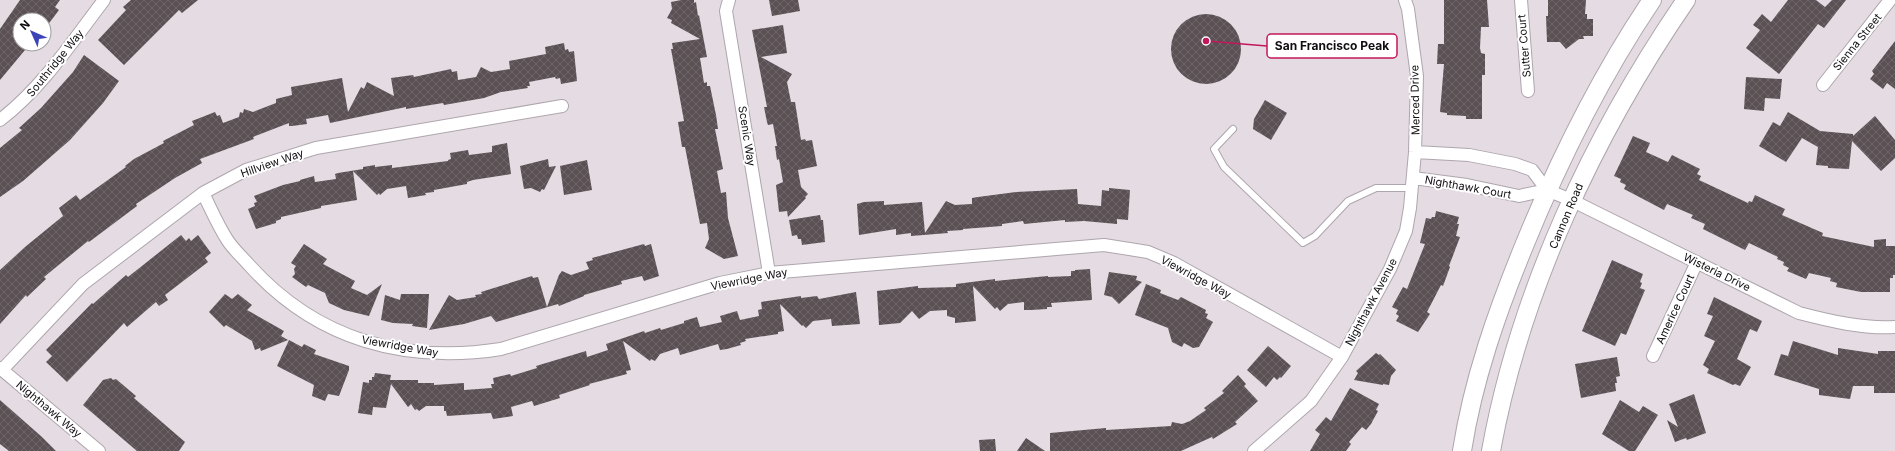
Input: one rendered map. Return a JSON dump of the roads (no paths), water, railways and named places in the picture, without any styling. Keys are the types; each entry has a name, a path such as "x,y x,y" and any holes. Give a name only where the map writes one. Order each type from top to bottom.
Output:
{"main road":[{"path":"1462,451 1480,372 1502,299 1547,190 1611,66 1652,0"},
{"name":"Cannon Road","path":"1491,451 1507,379 1530,305 1572,200 1634,80 1686,0"}],"street":[{"name":"Southridge Way","path":"0,120 17,107 50,72 104,0"},
{"name":"Scenic Way","path":"728,0 726,11 770,273"},
{"name":"Merced Drive","path":"1405,0 1408,9 1417,76 1415,152"},
{"name":"Sutter Court","path":"1521,0 1528,91"},
{"name":"Sienna Street","path":"1823,85 1890,0"},
{"name":"Hillview Way","path":"1,369 83,284 203,193 246,170 316,148 562,106"},
{"name":"Nighthawk Avenue","path":"1342,357 1390,269 1406,231 1410,208 1415,152"},
{"path":"1415,152 1469,155 1515,164 1532,170 1547,190"},
{"name":"Nighthawk Court","path":"1412,183 1467,185 1519,196 1547,190"},
{"name":"Wisteria Drive","path":"1547,190 1572,200 1799,313 1831,321 1882,327 1895,327"},
{"name":"Viewridge Way","path":"203,193 228,242 265,283 300,311 346,336 364,342 434,354 476,353 501,348 720,283 770,273 1104,245 1148,252 1174,263 1342,357"},
{"name":"Americe Court","path":"1653,356 1697,262"},
{"path":"1254,451 1311,401 1342,357"},
{"name":"Nighthawk Way","path":"1,369 99,451"}],"lane":[{"path":"1233,129 1214,149 1224,167 1269,208 1303,243 1315,236 1348,201 1376,188 1412,183"}],"place":[{"name":"San Francisco Peak","path":"1206,41"}]}
